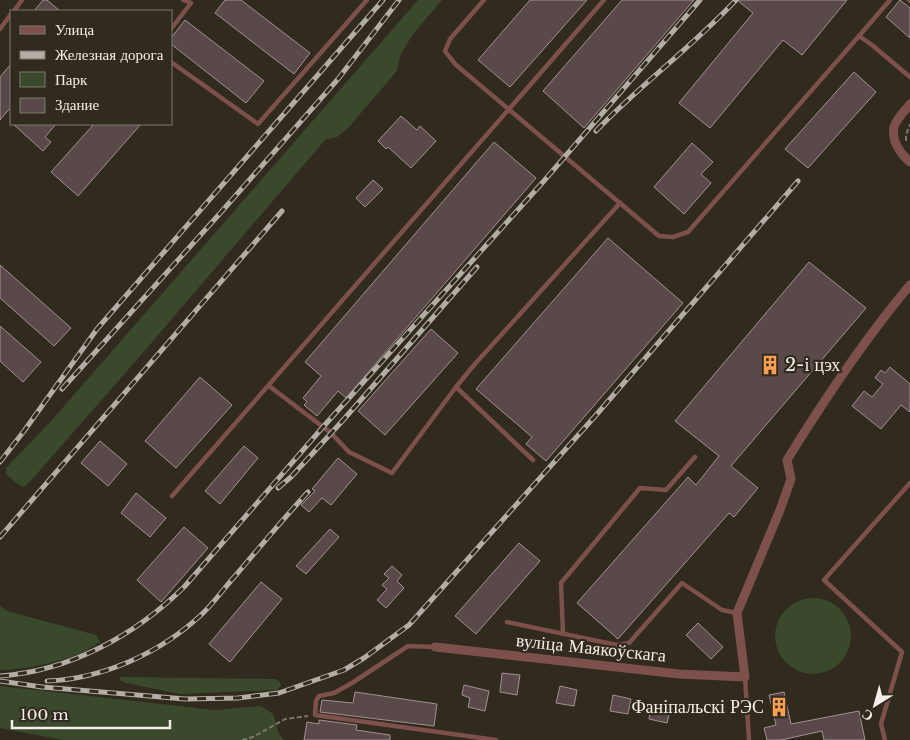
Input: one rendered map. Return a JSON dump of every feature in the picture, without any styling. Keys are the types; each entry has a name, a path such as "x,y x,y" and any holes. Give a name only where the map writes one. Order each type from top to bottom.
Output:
{"street":[{"path":"910,104 894,128 900,153 910,162"},
{"path":"745,677 737,613 791,479 787,460 825,398 889,310 910,285"},
{"name":"вуліца Маякоўскага","path":"435,647 679,674 745,677"}],"lane":[{"path":"172,28 191,3 183,0"},
{"path":"172,63 258,124 367,0"},
{"path":"484,0 450,39 445,51 455,64 659,236 673,237 688,232 890,0"},
{"path":"172,496 604,0"},
{"path":"0,29 10,15"},
{"path":"859,36 910,77"},
{"path":"269,386 331,433 349,452 392,473 474,365 620,202"},
{"path":"456,387 533,460"},
{"path":"563,634 561,583 640,488 666,490 695,457"},
{"path":"885,740 881,724 902,652 824,580 910,483"},
{"path":"507,622 617,645 629,643 682,583 722,610 737,613"},
{"path":"435,647 408,646 352,683 334,692 319,696 316,701 315,715 496,740"},
{"path":"745,677 750,740"}],"path":[{"path":"906,143 906,135 910,124"},
{"path":"242,740 286,720 315,715"}],"green space":[{"path":"418,0 442,0 413,34 400,56 397,71 348,128 337,137 325,140 27,485 23,487 15,482 6,474 6,468 52,420"},
{"path":"813,598 827,601 840,609 848,622 851,636 848,650 840,663 827,671 813,674 799,671 786,663 778,650 775,636 778,622 786,609 799,601"},
{"path":"0,606 7,611 96,635 100,642 79,654 38,666 0,670"},
{"path":"120,677 275,679 280,682 281,686 277,690 180,694 126,683 121,681"},
{"path":"0,686 215,710 261,706 273,714 279,734 284,740 64,740 0,728"}],"building":[{"path":"43,0 47,0 59,10 35,10"},
{"path":"225,0 241,0 310,53 294,74 215,13"},
{"path":"530,0 587,0 510,87 478,60"},
{"path":"622,0 694,0 584,128 543,91"},
{"path":"737,0 847,0 802,55 783,40 710,128 679,103 753,13"},
{"path":"900,0 910,8 910,38 886,17"},
{"path":"185,20 264,81 246,103 172,45 172,37"},
{"path":"10,65 10,108 0,120 0,77"},
{"path":"854,72 876,92 808,168 785,149"},
{"path":"401,116 417,130 420,126 436,141 411,168 388,147 386,149 378,141"},
{"path":"14,125 55,125 45,137 51,142 43,151"},
{"path":"93,125 140,125 78,196 51,172"},
{"path":"494,142 536,178 346,398 338,391 317,416 304,405 307,402 303,398 321,376 305,362"},
{"path":"692,143 713,162 701,174 711,183 684,214 654,187"},
{"path":"373,180 383,189 365,207 356,198"},
{"path":"608,238 683,303 546,461 526,444 532,437 476,389"},
{"path":"809,262 866,308 731,466 758,488 734,517 729,513 618,639 577,603 688,477 696,485 719,456 675,421"},
{"path":"0,265 71,328 54,346 0,298"},
{"path":"0,326 41,362 23,382 0,361"},
{"path":"431,329 458,353 385,435 358,411"},
{"path":"890,367 910,384 910,412 901,405 881,429 852,406 864,391 872,397 883,384 875,378 881,370 885,373"},
{"path":"200,377 232,405 176,468 145,441"},
{"path":"100,441 127,464 108,486 81,463"},
{"path":"244,446 258,458 220,504 205,491"},
{"path":"338,458 357,474 331,505 322,498 309,512 301,505 315,491 312,489"},
{"path":"136,493 166,518 150,537 121,513"},
{"path":"184,527 208,548 161,602 137,580"},
{"path":"330,529 339,537 306,574 296,566"},
{"path":"519,543 540,561 476,634 455,616"},
{"path":"392,566 402,575 397,581 404,588 386,608 377,600 387,589 382,585 389,578 384,574"},
{"path":"261,582 282,599 230,662 209,644"},
{"path":"698,623 723,647 711,659 686,635"},
{"path":"502,673 520,675 517,695 500,692"},
{"path":"464,685 489,691 485,711 468,707 470,698 462,695"},
{"path":"560,686 577,690 574,706 556,703"},
{"path":"355,692 437,704 434,726 320,712 322,700 353,703"},
{"path":"784,692 791,724 859,711 865,740 824,740 822,731 781,740 767,740 764,728 776,725 769,695"},
{"path":"613,695 631,699 628,714 610,711"},
{"path":"652,703 671,707 667,723 649,719"},
{"path":"319,720 357,725 356,730 390,735 390,740 304,740 307,722 319,724"}],"railway":[{"path":"0,462 97,329 383,0"},
{"path":"62,389 338,79 399,0"},
{"path":"0,676 52,667 100,648 145,620 185,586 323,427 543,182 700,0"},
{"path":"596,131 702,34 736,0"},
{"path":"0,681 42,687 185,699 238,698 279,693 344,670 364,658 409,625 597,414 798,181"},
{"path":"0,537 282,211"},
{"path":"278,488 291,477 345,418 477,267"},
{"path":"47,681 89,675 130,662 168,641 185,629 210,606 308,492"}],"place":[{"name":"2-і цэх","path":"770,365"},
{"name":"Фаніпальскі РЭС","path":"779,707"}]}
